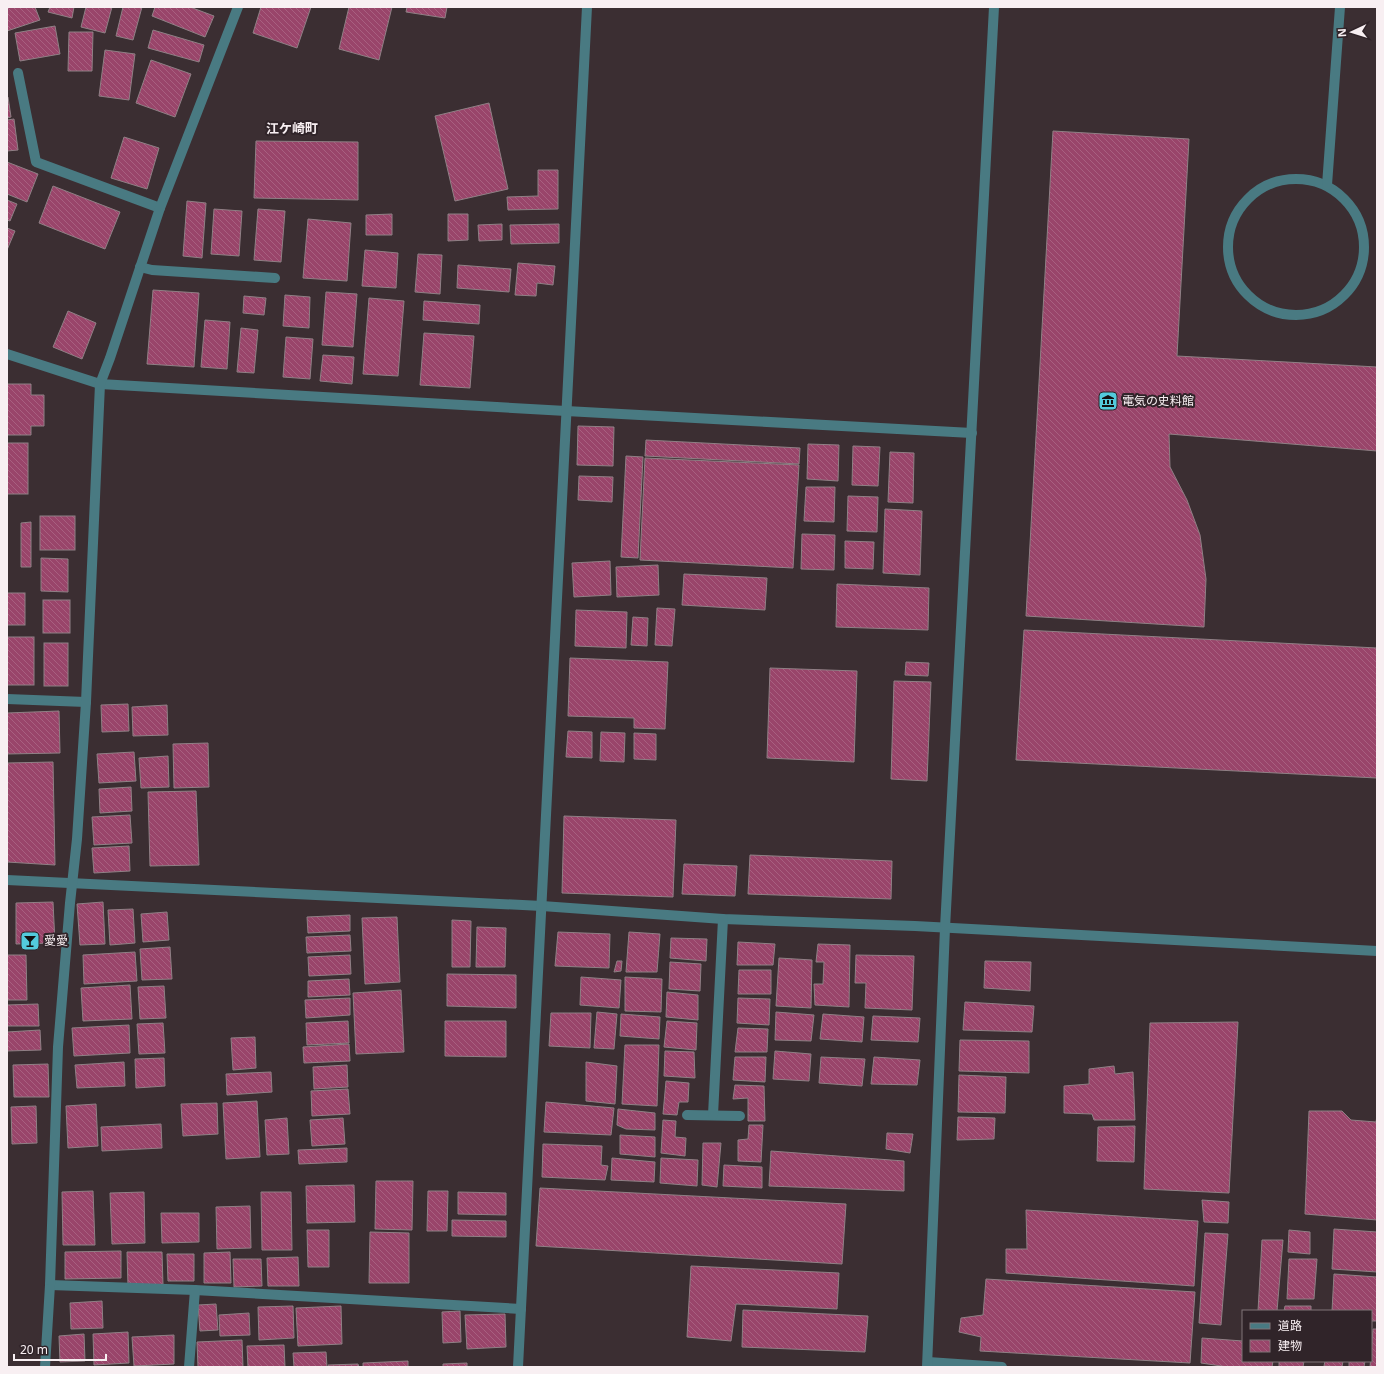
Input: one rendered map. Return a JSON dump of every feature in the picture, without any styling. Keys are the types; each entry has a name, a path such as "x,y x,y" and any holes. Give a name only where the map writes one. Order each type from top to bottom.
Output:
{"street":[{"path":"45,1367 50,1285 58,1047 77,845 86,702 100,384 160,208 238,7"},
{"path":"518,1367 587,7"},
{"path":"994,7 945,928 928,1364 1002,1367"},
{"path":"1327,185 1340,7"},
{"path":"18,73 36,162 160,208"},
{"path":"1298,178 1327,185 1346,199 1359,220 1365,243 1362,267 1351,288 1342,298 1322,310 1299,316 1270,311 1250,298 1235,279 1228,256 1228,232 1238,210 1254,192 1274,181 1298,178"},
{"path":"140,267 152,270 275,278"},
{"path":"7,354 100,384 972,433"},
{"path":"7,699 86,702"},
{"path":"7,880 73,882 542,906 723,919 945,928 1377,951"},
{"path":"713,1115 723,919"},
{"path":"686,1115 740,1116"},
{"path":"50,1285 195,1290 521,1309"},
{"path":"189,1367 195,1290"}],"building":[{"path":"7,7 35,7 40,20 7,31"},
{"path":"50,7 74,7 72,18 48,12"},
{"path":"86,7 112,7 105,33 81,27"},
{"path":"123,7 142,7 133,40 116,36"},
{"path":"155,7 190,7 214,16 205,37 152,16"},
{"path":"261,7 311,7 297,48 253,33"},
{"path":"349,7 392,7 379,60 339,49"},
{"path":"407,7 447,7 445,18 406,12"},
{"path":"55,26 60,54 20,61 15,33"},
{"path":"153,30 204,45 199,62 148,48"},
{"path":"69,32 93,32 92,71 68,71"},
{"path":"105,50 135,54 129,100 99,96"},
{"path":"151,60 191,74 175,117 136,103"},
{"path":"8,97 11,117 7,118 7,98"},
{"path":"489,103 508,189 455,201 435,116"},
{"path":"14,119 18,150 7,151 7,120"},
{"path":"1053,131 1189,139 1177,356 1377,367 1377,451 1169,434 1170,467 1187,500 1200,535 1206,579 1204,627 1026,616"},
{"path":"124,137 159,148 147,189 111,178"},
{"path":"256,141 358,142 358,200 254,198"},
{"path":"7,162 38,174 27,202 7,194"},
{"path":"538,170 558,170 558,209 508,210 507,197 538,196"},
{"path":"53,186 120,212 105,249 39,223"},
{"path":"7,200 17,204 10,221 7,220"},
{"path":"187,201 206,203 202,258 183,256"},
{"path":"214,209 242,211 239,256 211,254"},
{"path":"258,209 285,211 281,262 254,260"},
{"path":"392,214 392,235 366,235 366,215"},
{"path":"448,214 468,214 468,240 448,241"},
{"path":"308,219 351,223 347,281 303,278"},
{"path":"502,224 502,240 479,241 478,225"},
{"path":"559,224 559,243 511,244 510,225"},
{"path":"7,228 15,231 7,250"},
{"path":"365,250 398,253 396,288 362,286"},
{"path":"418,254 442,255 440,294 415,292"},
{"path":"518,263 555,266 553,285 537,283 536,296 515,295"},
{"path":"458,265 511,269 509,292 457,288"},
{"path":"153,290 199,293 194,367 147,364"},
{"path":"326,292 357,294 353,347 322,345"},
{"path":"285,295 310,297 309,328 283,326"},
{"path":"244,296 266,298 264,315 243,313"},
{"path":"369,298 404,301 398,376 363,374"},
{"path":"424,301 480,305 479,324 423,320"},
{"path":"68,311 96,323 82,359 53,347"},
{"path":"205,320 230,322 227,369 201,367"},
{"path":"241,328 258,330 254,373 237,372"},
{"path":"424,333 474,336 470,388 420,385"},
{"path":"286,337 313,339 310,379 283,377"},
{"path":"323,355 354,357 352,384 320,381"},
{"path":"7,384 31,384 31,395 44,395 44,426 31,426 31,435 7,435"},
{"path":"578,426 614,427 613,466 577,465"},
{"path":"646,440 800,448 799,464 645,456"},
{"path":"7,443 28,443 28,494 7,494"},
{"path":"808,444 839,445 838,481 807,479"},
{"path":"853,446 880,447 878,486 852,485"},
{"path":"890,452 914,453 913,503 888,502"},
{"path":"626,456 643,457 638,558 621,557"},
{"path":"645,458 799,465 793,568 640,560"},
{"path":"579,476 613,477 612,502 578,500"},
{"path":"806,487 835,487 834,522 804,521"},
{"path":"848,496 878,497 877,532 847,531"},
{"path":"885,509 922,511 920,575 883,573"},
{"path":"40,516 75,516 75,550 40,550"},
{"path":"31,522 31,567 21,567 21,523"},
{"path":"802,534 835,535 834,570 801,569"},
{"path":"845,541 874,542 873,569 845,568"},
{"path":"41,558 68,559 68,592 41,591"},
{"path":"610,561 611,595 574,597 572,563"},
{"path":"658,565 659,595 617,597 616,567"},
{"path":"684,574 767,578 765,610 682,605"},
{"path":"837,584 929,588 928,630 836,627"},
{"path":"7,593 25,593 25,625 7,625"},
{"path":"43,600 70,600 70,633 43,633"},
{"path":"657,608 675,609 672,646 655,645"},
{"path":"576,610 627,612 626,648 575,646"},
{"path":"633,617 648,618 647,646 631,645"},
{"path":"1024,630 1377,648 1377,778 1016,760"},
{"path":"7,637 34,637 34,685 7,685"},
{"path":"44,643 68,643 68,686 44,686"},
{"path":"570,658 668,662 665,729 634,728 634,718 568,716"},
{"path":"906,662 929,663 928,676 905,675"},
{"path":"770,668 857,671 854,762 767,758"},
{"path":"894,681 931,682 927,781 891,779"},
{"path":"128,704 129,731 102,732 101,705"},
{"path":"167,705 168,735 133,736 132,707"},
{"path":"59,711 60,753 7,754 7,713"},
{"path":"568,731 592,732 592,758 566,757"},
{"path":"601,732 625,733 624,762 600,761"},
{"path":"634,733 656,734 656,760 634,759"},
{"path":"208,743 209,787 174,788 173,744"},
{"path":"134,752 136,781 99,783 97,754"},
{"path":"168,756 169,787 141,788 139,758"},
{"path":"53,762 55,865 7,862 7,763"},
{"path":"131,787 132,811 100,813 99,789"},
{"path":"196,791 199,865 150,866 148,792"},
{"path":"130,815 132,843 94,845 92,817"},
{"path":"564,816 676,820 673,897 562,893"},
{"path":"129,846 130,871 94,873 92,848"},
{"path":"750,855 892,861 891,899 748,894"},
{"path":"684,864 737,866 735,896 682,894"},
{"path":"53,902 55,943 16,944 16,903"},
{"path":"103,902 105,944 80,945 77,904"},
{"path":"133,909 135,943 110,945 108,910"},
{"path":"167,912 169,940 143,942 141,914"},
{"path":"350,915 350,931 308,933 307,917"},
{"path":"397,917 400,982 365,984 362,918"},
{"path":"452,920 471,921 470,967 452,967"},
{"path":"477,927 506,928 505,967 476,967"},
{"path":"558,932 610,934 609,968 555,966"},
{"path":"629,932 660,934 657,972 626,972"},
{"path":"350,935 351,951 307,953 306,937"},
{"path":"671,938 707,939 706,961 670,958"},
{"path":"738,942 775,944 773,965 737,965"},
{"path":"818,944 850,945 849,1007 815,1005 814,984 823,984 824,962 816,962"},
{"path":"170,947 172,979 142,980 140,949"},
{"path":"135,952 137,981 84,984 83,955"},
{"path":"7,955 26,955 27,1000 7,1000"},
{"path":"350,955 351,974 309,976 308,957"},
{"path":"856,955 914,956 912,1010 865,1008 866,983 855,983"},
{"path":"779,958 812,960 811,1008 776,1006"},
{"path":"617,961 622,961 621,971 614,972"},
{"path":"985,961 1031,962 1030,991 984,988"},
{"path":"670,962 701,964 700,991 669,989"},
{"path":"739,970 771,970 771,994 738,994"},
{"path":"447,974 516,975 516,1008 447,1006"},
{"path":"581,977 621,980 619,1008 580,1005"},
{"path":"625,977 662,979 661,1012 625,1011"},
{"path":"349,979 350,995 308,997 308,981"},
{"path":"130,985 132,1019 83,1021 81,988"},
{"path":"164,986 166,1018 140,1019 138,987"},
{"path":"401,990 404,1052 356,1054 353,993"},
{"path":"667,992 698,995 698,1020 666,1017"},
{"path":"350,998 350,1015 306,1018 305,1000"},
{"path":"738,998 770,999 769,1025 737,1023"},
{"path":"965,1002 1034,1006 1032,1032 963,1030"},
{"path":"38,1004 39,1026 7,1026 7,1005"},
{"path":"597,1012 617,1014 614,1049 594,1048"},
{"path":"776,1012 814,1015 811,1041 775,1040"},
{"path":"551,1013 591,1013 590,1048 549,1046"},
{"path":"621,1014 660,1017 659,1039 620,1036"},
{"path":"823,1014 864,1017 862,1042 820,1039"},
{"path":"873,1016 920,1018 918,1042 871,1040"},
{"path":"348,1021 349,1043 307,1045 306,1023"},
{"path":"445,1021 506,1021 506,1057 445,1056"},
{"path":"667,1021 697,1023 696,1050 664,1047"},
{"path":"1238,1022 1229,1193 1144,1189 1150,1023"},
{"path":"163,1023 165,1053 139,1054 137,1024"},
{"path":"129,1025 130,1053 74,1056 72,1028"},
{"path":"738,1028 768,1029 767,1052 735,1052"},
{"path":"40,1030 41,1050 7,1051 7,1032"},
{"path":"255,1037 256,1068 233,1070 231,1038"},
{"path":"960,1040 1029,1041 1029,1073 959,1071"},
{"path":"349,1044 350,1061 304,1063 303,1047"},
{"path":"625,1045 659,1045 657,1106 622,1104"},
{"path":"665,1051 694,1052 695,1078 664,1076"},
{"path":"775,1051 811,1054 809,1081 773,1079"},
{"path":"735,1057 766,1057 765,1082 733,1080"},
{"path":"821,1057 865,1059 862,1086 819,1083"},
{"path":"874,1057 920,1060 917,1085 871,1084"},
{"path":"164,1058 165,1086 136,1088 135,1059"},
{"path":"124,1062 125,1086 77,1088 75,1065"},
{"path":"586,1062 617,1066 615,1104 586,1101"},
{"path":"48,1064 49,1097 14,1097 13,1065"},
{"path":"347,1065 348,1087 314,1089 313,1067"},
{"path":"1114,1066 1115,1074 1133,1072 1135,1120 1094,1120 1092,1114 1064,1113 1064,1086 1089,1084 1089,1069"},
{"path":"271,1072 272,1092 227,1095 226,1074"},
{"path":"959,1075 1006,1077 1005,1113 958,1112"},
{"path":"666,1081 689,1083 688,1102 679,1102 677,1115 663,1114"},
{"path":"735,1085 764,1086 765,1121 748,1121 748,1098 733,1099"},
{"path":"348,1089 350,1114 312,1116 311,1091"},
{"path":"257,1101 260,1157 226,1159 223,1103"},
{"path":"546,1102 614,1108 611,1135 544,1132"},
{"path":"217,1103 218,1134 183,1136 181,1104"},
{"path":"96,1104 98,1146 68,1148 66,1106"},
{"path":"36,1106 37,1143 12,1144 11,1107"},
{"path":"618,1109 655,1113 655,1130 626,1129 617,1125"},
{"path":"1309,1111 1342,1111 1351,1120 1376,1122 1377,1116 1377,1220 1305,1214"},
{"path":"958,1117 995,1118 994,1139 957,1140"},
{"path":"287,1118 289,1154 267,1155 265,1120"},
{"path":"343,1118 345,1144 312,1146 310,1120"},
{"path":"663,1120 676,1121 675,1137 686,1138 685,1156 661,1153"},
{"path":"161,1124 162,1148 102,1151 101,1127"},
{"path":"749,1125 763,1125 761,1162 738,1161 738,1140 748,1139"},
{"path":"1135,1126 1134,1162 1097,1161 1098,1127"},
{"path":"887,1133 913,1134 910,1153 886,1149"},
{"path":"620,1135 655,1137 655,1157 620,1154"},
{"path":"703,1143 721,1143 717,1187 702,1185"},
{"path":"543,1144 602,1146 601,1165 608,1166 605,1180 542,1177"},
{"path":"347,1148 347,1162 299,1164 298,1150"},
{"path":"771,1151 904,1161 904,1191 769,1186"},
{"path":"612,1158 655,1162 654,1182 611,1180"},
{"path":"661,1158 698,1160 697,1186 660,1183"},
{"path":"724,1165 762,1167 762,1188 723,1186"},
{"path":"376,1181 413,1181 412,1230 375,1229"},
{"path":"354,1185 355,1222 307,1223 306,1186"},
{"path":"540,1188 846,1204 842,1264 536,1246"},
{"path":"93,1191 95,1245 63,1245 62,1192"},
{"path":"428,1191 448,1191 447,1231 427,1231"},
{"path":"144,1192 145,1243 112,1244 110,1193"},
{"path":"261,1192 291,1192 292,1250 262,1250"},
{"path":"458,1192 506,1193 506,1215 458,1214"},
{"path":"1202,1200 1229,1202 1228,1223 1204,1222"},
{"path":"250,1206 251,1248 217,1249 216,1207"},
{"path":"1026,1210 1198,1221 1194,1286 1006,1273 1006,1249 1027,1249"},
{"path":"161,1213 199,1213 199,1242 162,1243"},
{"path":"452,1220 506,1221 506,1237 452,1236"},
{"path":"1334,1229 1377,1232 1377,1272 1332,1269"},
{"path":"307,1230 329,1230 329,1267 308,1267"},
{"path":"1289,1230 1310,1232 1310,1254 1288,1252"},
{"path":"370,1232 409,1233 409,1283 369,1283"},
{"path":"1205,1233 1228,1234 1221,1325 1199,1323"},
{"path":"1262,1240 1283,1240 1277,1310 1258,1310"},
{"path":"121,1251 121,1278 65,1279 65,1252"},
{"path":"127,1252 162,1252 163,1285 128,1286"},
{"path":"230,1252 231,1283 204,1283 204,1253"},
{"path":"167,1254 194,1254 194,1281 168,1281"},
{"path":"298,1257 299,1286 268,1286 267,1258"},
{"path":"233,1259 261,1259 262,1286 234,1287"},
{"path":"1289,1259 1317,1259 1314,1299 1287,1299"},
{"path":"691,1266 839,1273 837,1309 736,1304 731,1341 687,1337"},
{"path":"1334,1274 1377,1277 1377,1321 1372,1321 1372,1310 1332,1310"},
{"path":"986,1279 1195,1292 1190,1363 980,1351 981,1337 959,1332 961,1318 983,1315"},
{"path":"102,1301 103,1328 71,1329 70,1303"},
{"path":"216,1304 218,1330 200,1331 198,1305"},
{"path":"293,1306 294,1338 259,1340 258,1307"},
{"path":"341,1306 342,1344 298,1346 296,1308"},
{"path":"1285,1306 1311,1306 1311,1310 1284,1310"},
{"path":"743,1310 868,1316 865,1352 742,1347"},
{"path":"460,1311 461,1342 443,1343 442,1312"},
{"path":"249,1313 250,1335 220,1336 219,1315"},
{"path":"505,1314 506,1347 467,1349 465,1315"},
{"path":"1373,1329 1377,1329 1377,1367 1370,1367 1370,1362 1372,1362"},
{"path":"128,1332 129,1363 94,1365 93,1334"},
{"path":"84,1334 85,1361 60,1362 59,1336"},
{"path":"174,1335 174,1364 134,1366 132,1337"},
{"path":"1202,1338 1242,1341 1242,1362 1273,1362 1272,1367 1228,1367 1201,1363"},
{"path":"242,1340 243,1367 198,1367 197,1342"},
{"path":"284,1345 285,1367 248,1367 247,1346"},
{"path":"326,1352 327,1367 294,1367 293,1353"},
{"path":"408,1361 408,1367 363,1367 363,1363"},
{"path":"1279,1362 1304,1362 1303,1367 1279,1367"},
{"path":"1325,1362 1343,1362 1342,1367 1324,1366"},
{"path":"1349,1362 1365,1362 1364,1367 1349,1367"},
{"path":"467,1363 467,1367 443,1367 443,1364"},
{"path":"358,1364 359,1367 329,1367 328,1365"}],"place":[{"name":"電気の史料館","path":"1108,401"},
{"name":"愛愛","path":"30,941"}],"district":[{"name":"江ケ崎町","path":"292,128"}]}
